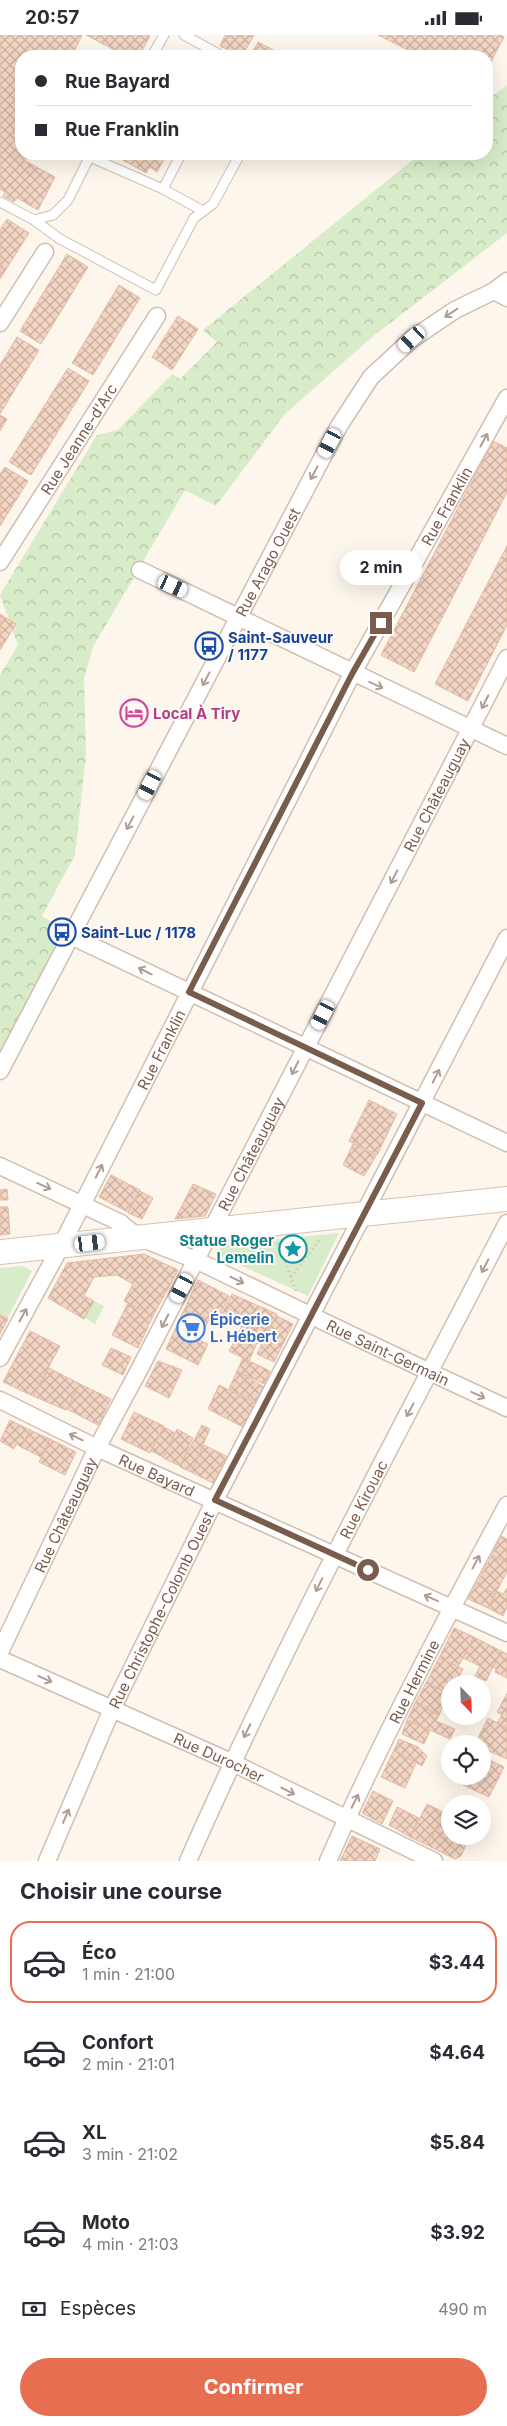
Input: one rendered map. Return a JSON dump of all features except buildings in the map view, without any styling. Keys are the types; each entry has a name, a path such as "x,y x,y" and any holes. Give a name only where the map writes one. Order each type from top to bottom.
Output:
{"street":[{"path":"0,323 45,252"},
{"name":"Rue Arago Ouest","path":"0,1071 339,426 371,377 412,339 455,310 503,290"},
{"name":"Rue Jeanne-d'Arc","path":"0,563 157,316"},
{"name":"Rue Franklin","path":"0,1358 61,1246 352,674 507,398"},
{"path":"140,570 352,674 507,746"},
{"name":"Rue Châteauguay","path":"0,1652 96,1447 196,1260 507,659"},
{"path":"71,936 305,1049 507,1143"},
{"name":"Rue Christophe-Colomb Ouest","path":"47,1861 112,1709 215,1500 312,1317 507,938"},
{"name":"Rue Saint-Germain","path":"0,1166 82,1203 121,1223 128,1231 140,1237 196,1260 507,1409"},
{"path":"0,1252 507,1199"},
{"name":"Rue Kirouac","path":"188,1861 232,1762 334,1555 507,1223"},
{"name":"Rue Bayard","path":"0,1400 96,1447 507,1633"},
{"name":"Rue Hermine","path":"328,1861 346,1820 452,1607 507,1505"},
{"name":"Rue Durocher","path":"0,1659 232,1762 346,1820 434,1861"}],"lane":[{"path":"155,50 164,35"},
{"path":"184,35 211,50"},
{"path":"34,220 53,215 68,200 88,160"},
{"path":"101,160 163,189 203,211"},
{"path":"163,189 178,160"},
{"path":"0,202 34,220 60,239 156,290 194,218 213,204 237,160"}],"path":[{"path":"291,1278 326,1233"},
{"path":"276,1237 297,1294"}],"green space":[{"path":"507,85 507,233 372,337 284,415 216,506 185,490 93,647 84,678 86,755 75,855 42,916 66,931 0,1058 0,675 18,645 0,595 97,435 118,430 172,374 180,379 217,342 203,330 413,160 493,160 493,96"},
{"path":"339,1233 308,1296 220,1256 220,1245"},
{"path":"23,1266 32,1271 7,1319 0,1315 0,1268"},
{"path":"94,1301 104,1306 95,1324 85,1318"}],"place":[{"name":"Saint-Sauveur / 1177","path":"209,646"},
{"name":"Local À Tiry","path":"134,713"},
{"name":"Saint-Luc / 1178","path":"62,932"},
{"name":"Statue Roger Lemelin","path":"293,1249"},
{"name":"Épicerie L. Hébert","path":"191,1328"}],"route":[{"path":"368,1570 215,1500 422,1103 305,1049 189,992 352,674 381,623"}]}
